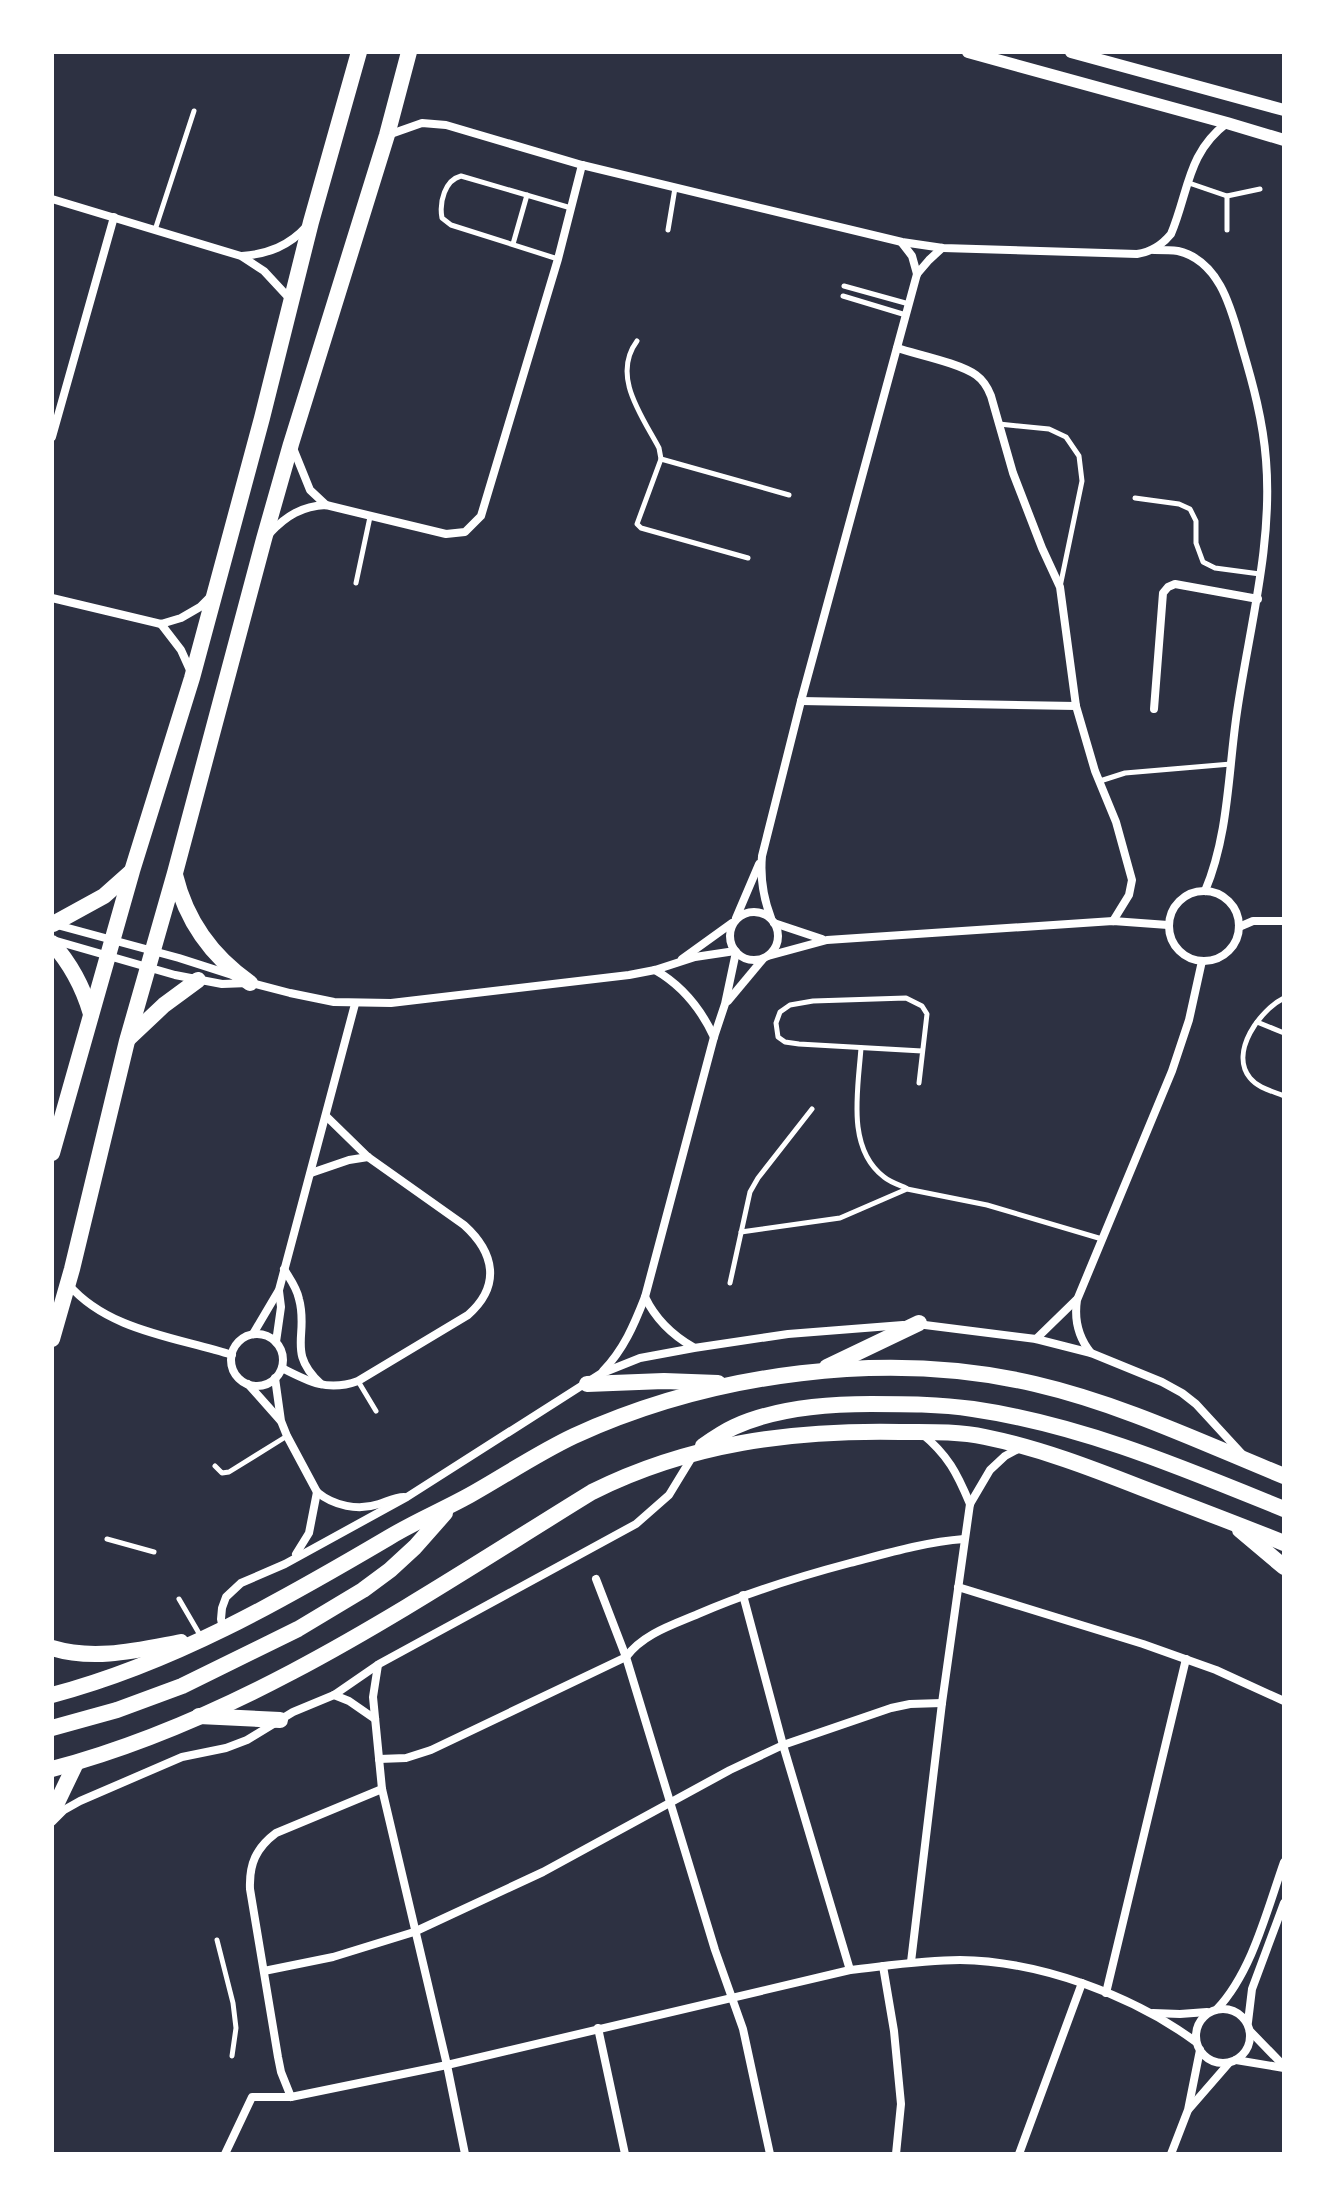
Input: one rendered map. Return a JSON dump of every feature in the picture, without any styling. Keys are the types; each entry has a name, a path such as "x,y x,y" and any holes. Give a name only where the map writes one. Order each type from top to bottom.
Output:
{"main road":[{"path":"52,1153 132,871 192,678 311,222 359,52"},
{"path":"52,1339 127,1041 264,539 387,135 409,52"},
{"path":"91,1014 79,980 52,933 104,896 132,871"},
{"path":"175,873 191,919 208,945 227,966 250,983"},
{"path":"127,1041 164,1005 198,980"},
{"path":"818,1372 919,1323"},
{"path":"52,1695 119,1674 223,1630 574,1437 679,1399 736,1385 818,1372 879,1368 1000,1377 1038,1385 1123,1411 1284,1476"},
{"path":"593,1379 736,1385"},
{"path":"695,1452 731,1428 786,1412 834,1405 941,1405 1033,1420 1091,1436 1284,1509"},
{"path":"52,1769 125,1746 278,1679 339,1647 592,1492 625,1476 695,1452 752,1441 867,1431 983,1436 1049,1454 1284,1543"},
{"path":"52,1728 117,1710 182,1686 298,1629 390,1570 415,1547 451,1505"},
{"path":"1229,1521 1284,1567"},
{"path":"52,1648 80,1654 117,1653 202,1639"},
{"path":"198,1716 280,1720"},
{"path":"52,1813 76,1763"}],"street":[{"path":"968,52 1284,140"},
{"path":"1071,52 1284,110"},
{"path":"387,135 422,123 438,123 582,165 902,242 943,248 1137,254 1153,250 1180,252 1208,269 1223,288 1231,310 1255,393 1266,461 1265,541 1258,599 1237,712 1221,845 1205,891"},
{"path":"1153,250 1171,234 1200,151 1227,123"},
{"path":"264,539 280,522 307,506 326,505 446,534 465,532 481,516 558,259 582,165"},
{"path":"52,199 241,256 264,271 291,301"},
{"path":"52,437 114,217"},
{"path":"241,256 269,252 285,245 311,222"},
{"path":"902,242 912,256 917,274"},
{"path":"943,248 917,274 762,856 729,937 735,951 752,960 827,940 1113,921 1168,925"},
{"path":"897,348 977,376 991,396 1013,473 1060,587 1076,706 1095,771 1116,822 1132,880 1129,895 1113,921"},
{"path":"291,444 310,490 326,505"},
{"path":"1154,709 1163,593 1168,587 1175,584 1258,599"},
{"path":"52,598 161,624 181,618 200,607 215,592"},
{"path":"161,624 181,650 192,678"},
{"path":"801,701 1076,706"},
{"path":"725,1004 778,941 763,896 762,856"},
{"path":"1205,891 1219,894 1230,902 1237,914 1239,927 1236,941 1228,952 1216,959 1202,961 1189,958 1178,950 1168,925 1172,911 1180,900 1191,893 1205,891"},
{"path":"678,962 740,915 753,911 827,940"},
{"path":"1239,927 1253,921 1284,921"},
{"path":"52,933 151,959 215,969 250,983 312,998 355,1004 391,1003 629,975 695,957 735,951"},
{"path":"52,933 151,959 198,980 233,985 250,983"},
{"path":"593,1379 624,1346 645,1297 725,1004 735,951"},
{"path":"1091,1353 1078,1330 1075,1317 1077,1300 1172,1071 1189,1020 1202,961"},
{"path":"655,970 673,981 691,999 714,1037"},
{"path":"253,1334 279,1290 355,1004"},
{"path":"282,1368 302,1378 338,1387 358,1381 468,1315 479,1305 488,1289 490,1274 485,1248 477,1237 368,1157 326,1116"},
{"path":"311,1173 368,1157"},
{"path":"284,1269 299,1296 302,1360 321,1384"},
{"path":"68,1284 86,1302 121,1322 232,1355"},
{"path":"276,1342 281,1307 279,1290"},
{"path":"645,1297 668,1329 694,1348"},
{"path":"1036,1339 1077,1300"},
{"path":"223,1630 222,1608 226,1597 250,1578 285,1564 407,1497 593,1379 640,1358 694,1348 788,1334 919,1323 1036,1339 1091,1353 1182,1393 1250,1462"},
{"path":"248,1384 268,1383 282,1368 281,1349 276,1342 261,1334 243,1338 235,1345 232,1355 235,1373 281,1421"},
{"path":"275,1378 281,1421 317,1492 340,1504 359,1507 407,1497"},
{"path":"920,1432 946,1456 970,1504"},
{"path":"911,1962 970,1504 990,1470 1022,1446"},
{"path":"52,1822 80,1801 182,1757 226,1748 247,1740 293,1712 334,1695 379,1664 636,1524 669,1495 695,1452"},
{"path":"293,1558 313,1522 317,1492"},
{"path":"379,1759 406,1758 431,1750 626,1657 634,1646 654,1633 743,1595 904,1548 964,1539"},
{"path":"596,1579 626,1657 730,1997 739,2015 770,2154"},
{"path":"958,1587 1186,1659 1246,1682 1284,1701"},
{"path":"743,1595 783,1745 850,1970"},
{"path":"1106,1993 1186,1659"},
{"path":"379,1664 373,1697 382,1789 465,2154"},
{"path":"334,1695 375,1719"},
{"path":"264,1971 333,1957 414,1932 543,1872 783,1745 891,1708 942,1703"},
{"path":"291,2097 281,2072 250,1889 251,1863 257,1851 276,1833 382,1789"},
{"path":"1171,2154 1188,2110 1199,2024 1204,2016 1231,1995 1247,1964 1284,1862"},
{"path":"1188,2110 1232,2061 1248,2048 1252,1989 1284,1903"},
{"path":"225,2154 252,2097 291,2097 447,2065 850,1970 911,1962 960,1960 1038,1969 1082,1983 1148,2012 1198,2046 1212,2061 1284,2067"},
{"path":"883,1966 901,2104 896,2154"},
{"path":"1019,2154 1082,1983"},
{"path":"1148,2012 1180,2014 1231,2009 1242,2016 1284,2067"},
{"path":"598,2028 625,2154"}],"lane":[{"path":"155,230 194,111"},
{"path":"558,259 451,225 442,218 441,206 448,183 461,176 571,208"},
{"path":"1189,183 1227,196 1260,189"},
{"path":"668,230 675,188"},
{"path":"513,244 527,195"},
{"path":"1227,196 1227,230"},
{"path":"844,286 909,304"},
{"path":"843,296 906,315"},
{"path":"637,341 627,360 628,388 659,448 661,459 637,524 641,528 748,558"},
{"path":"998,424 1049,429 1066,437 1079,456 1082,481 1060,587"},
{"path":"661,459 789,495"},
{"path":"1135,498 1179,504 1190,509 1196,521 1196,543 1203,562 1215,568 1261,575"},
{"path":"356,583 370,517"},
{"path":"1100,781 1125,773 1231,764"},
{"path":"919,1083 927,1014 922,1006 906,998 813,1001 790,1005 780,1012 776,1023 778,1037 785,1042 922,1051"},
{"path":"1284,998 1271,1006 1257,1022 1243,1052 1243,1065 1248,1076 1257,1085 1284,1096"},
{"path":"1257,1022 1284,1033"},
{"path":"861,1048 856,1104 861,1145 871,1164 885,1178 907,1189 987,1205 1102,1239"},
{"path":"730,1283 750,1192 812,1109"},
{"path":"741,1232 840,1218 907,1189"},
{"path":"358,1381 376,1411"},
{"path":"215,1466 222,1473 229,1472 287,1436"},
{"path":"107,1539 154,1552"},
{"path":"179,1599 202,1639"},
{"path":"217,1940 233,2003 236,2028 232,2056"}]}
